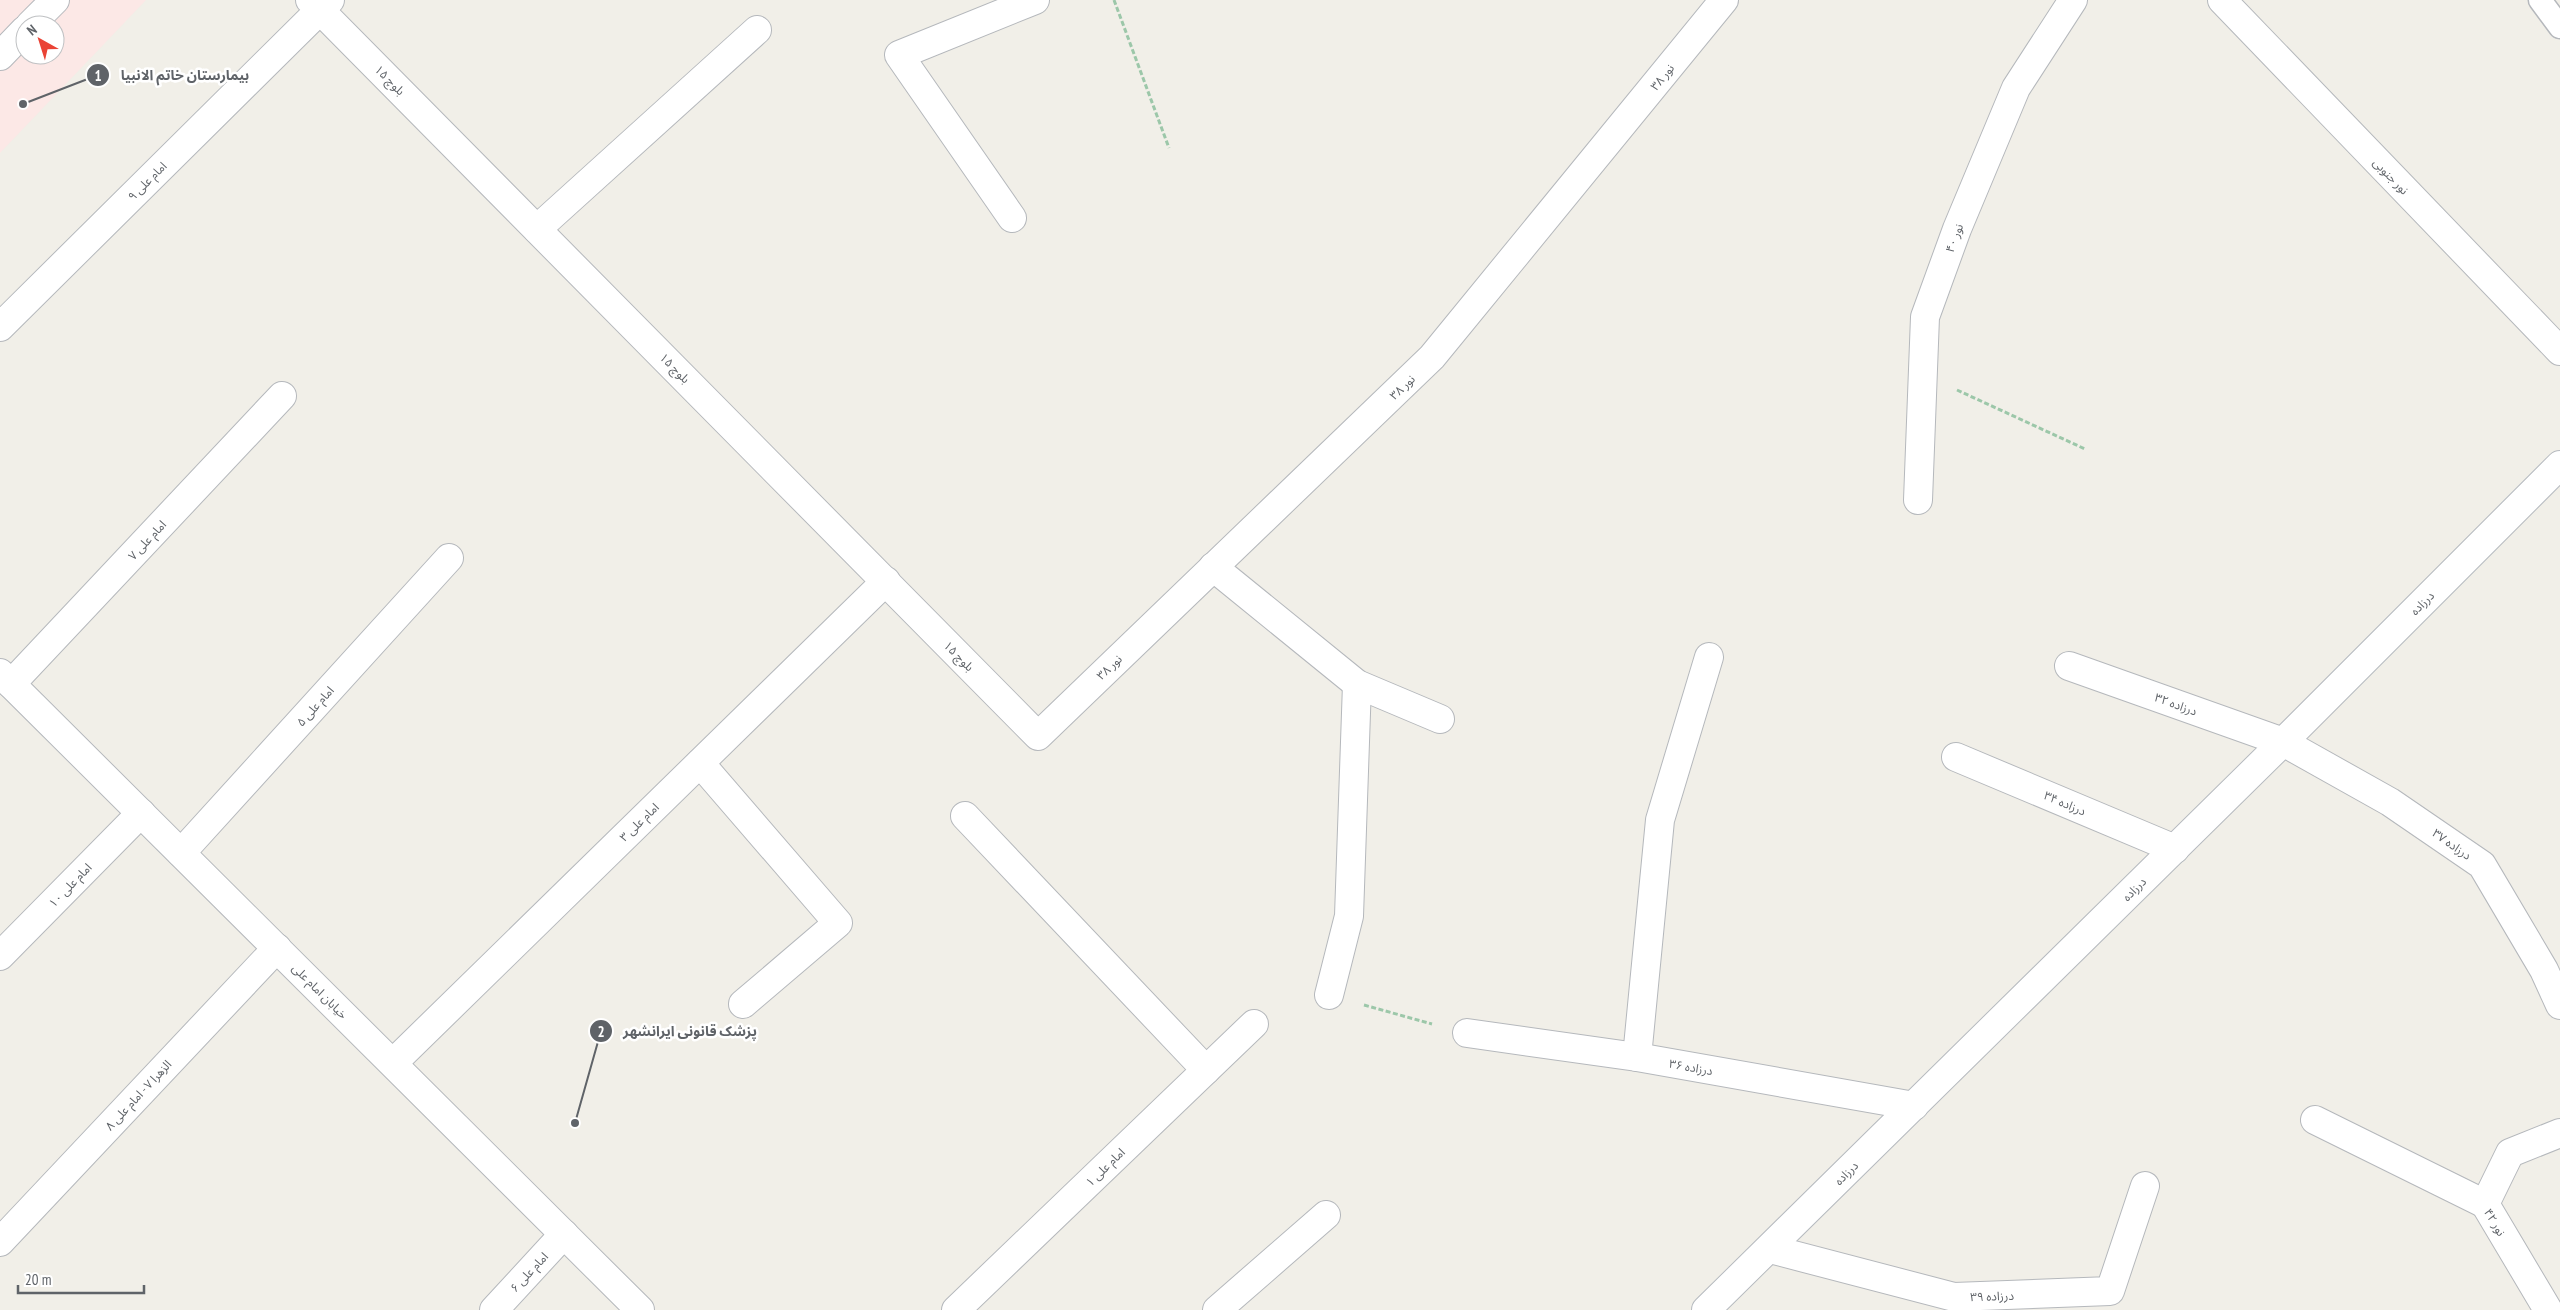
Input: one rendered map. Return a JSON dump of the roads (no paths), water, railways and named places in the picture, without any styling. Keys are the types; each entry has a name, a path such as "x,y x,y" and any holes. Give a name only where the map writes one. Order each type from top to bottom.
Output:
{"street":[{"path":"40,15 55,0"},
{"path":"1012,218 899,55 1036,0"},
{"name":"نور ۳۸","path":"1038,736 1432,357 1724,0"},
{"name":"نور ۴۰","path":"1918,500 1925,317 1957,229 2016,88 2073,0"},
{"name":"نور جنوبی","path":"2222,0 2560,351"},
{"name":"امام علی ۹","path":"0,327 294,35 320,3"},
{"name":"بلوچ ۱۵","path":"320,3 537,229 1038,736"},
{"path":"537,229 757,30"},
{"path":"0,56 15,40"},
{"name":"امام علی ۷","path":"6,679 282,396"},
{"name":"درزاده","path":"1706,1310 2175,849 2560,465"},
{"name":"امام علی ۵","path":"181,853 449,558"},
{"path":"1213,567 1357,684 1440,719"},
{"name":"امام علی ۳","path":"393,1064 886,581"},
{"path":"1637,1057 1660,820 1709,657"},
{"name":"درزاده ۳۲","path":"2069,666 2283,742"},
{"name":"خیابان امام علی","path":"6,679 640,1310"},
{"path":"1329,995 1349,916 1357,684"},
{"name":"درزاده ۳۷","path":"2283,742 2390,802 2482,865 2552,962 2560,1005"},
{"name":"درزاده ۳۴","path":"1956,757 2175,849"},
{"path":"700,763 838,923 743,1004"},
{"name":"امام علی ۱۰","path":"0,956 141,813"},
{"path":"965,816 1206,1070"},
{"name":"الزهرا ۷ - امام علی ۸","path":"0,1242 277,948"},
{"name":"امام علی ۱","path":"956,1310 1254,1024"},
{"name":"درزاده ۳۶","path":"1467,1033 1637,1057 1914,1106"},
{"path":"2315,1120 2485,1204"},
{"name":"نور ۴۲","path":"2548,1310 2485,1204 2510,1153 2560,1133"},
{"name":"درزاده ۳۹","path":"1770,1249 1954,1297 2110,1291 2145,1186"},
{"path":"1217,1310 1326,1215"},
{"name":"امام علی ۶","path":"494,1310 564,1234"}],"lane":[{"path":"2540,0 2560,27"}],"place":[{"name":"بیمارستان خاتم الانبیا","path":"23,104"},
{"name":"پزشک قانونی ایرانشهر","path":"575,1123"}]}
